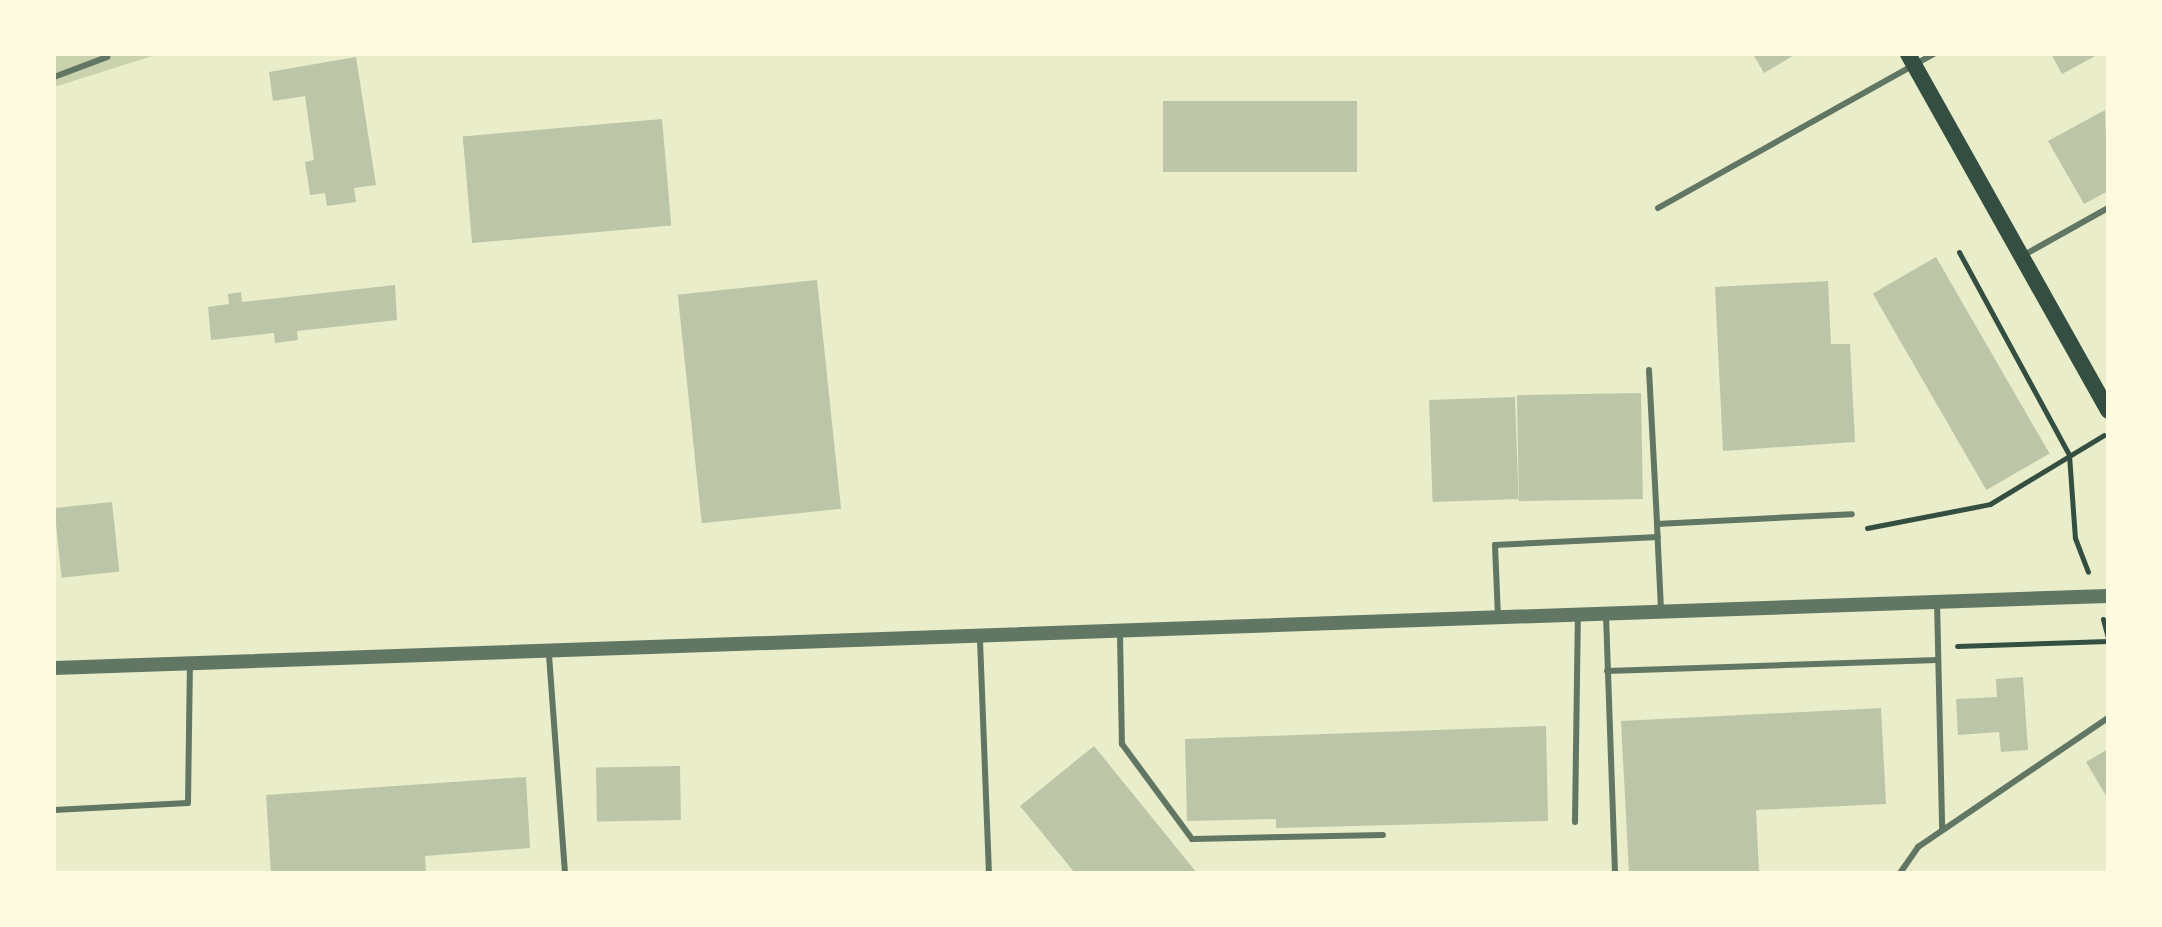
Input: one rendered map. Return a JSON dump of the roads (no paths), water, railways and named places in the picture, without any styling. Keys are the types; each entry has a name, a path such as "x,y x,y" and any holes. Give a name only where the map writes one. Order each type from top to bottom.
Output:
{"main road":[{"path":"1911,60 2108,411"}],"street":[{"path":"54,668 549,655 980,640 1578,613 2102,597"}],"lane":[{"path":"1658,208 1911,60 1934,54"},
{"path":"54,77 109,55"},
{"path":"2021,257 2108,208"},
{"path":"1649,370 1661,610"},
{"path":"1657,524 1852,514"},
{"path":"1498,617 1495,545 1658,537"},
{"path":"1937,601 1942,829"},
{"path":"1606,612 1615,873"},
{"path":"1575,822 1578,613"},
{"path":"1120,634 1122,744 1192,839 1383,835"},
{"path":"980,640 989,873"},
{"path":"549,655 565,873"},
{"path":"1607,671 1938,660"},
{"path":"54,810 188,803 190,663"},
{"path":"1900,873 1942,829 2108,718"}]}
